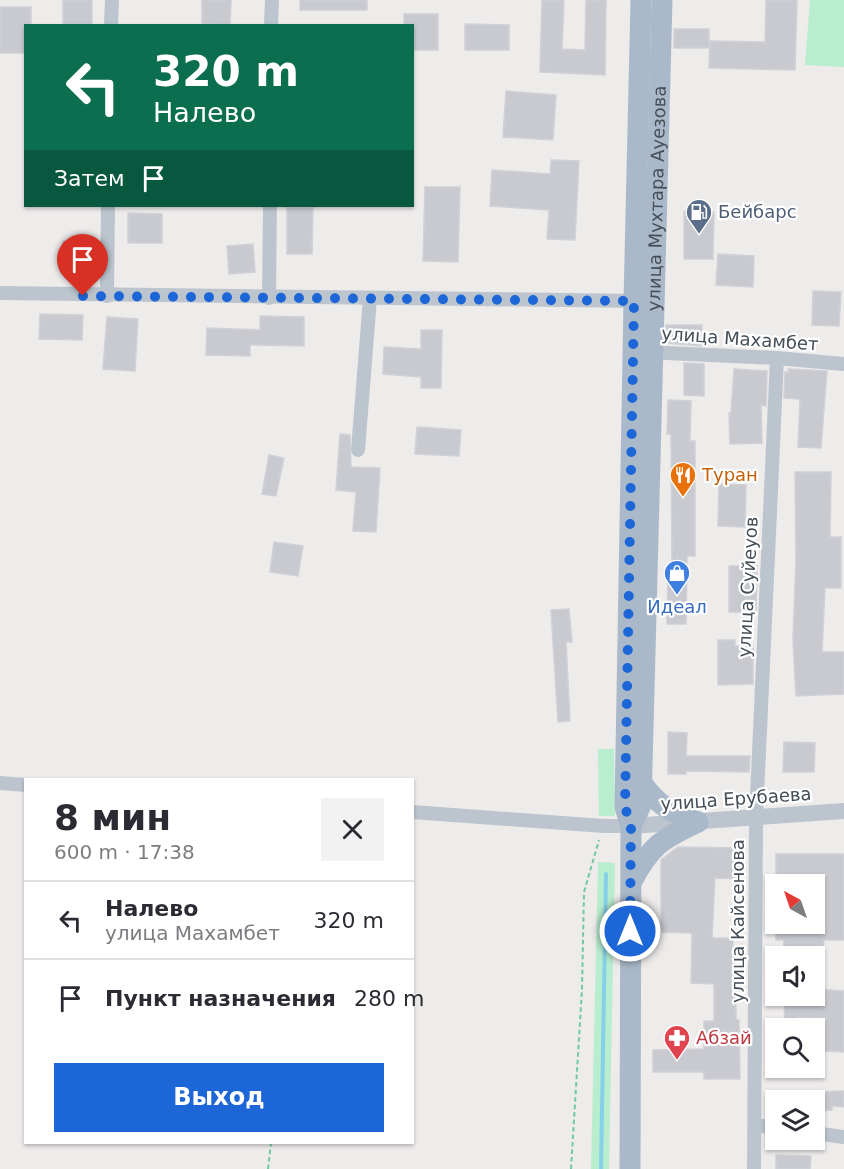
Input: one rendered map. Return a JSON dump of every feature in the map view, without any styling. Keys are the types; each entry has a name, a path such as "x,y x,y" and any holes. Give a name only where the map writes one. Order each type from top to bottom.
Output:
{"main road":[{"name":"улица Мухтара Ауезова","path":"631,826 641,805 642,0"},
{"name":"улица Мухтара Ауезова","path":"643,301 662,0"},
{"name":"улица Мухтара Ауезова","path":"630,1169 631,826 625,807 643,352"},
{"path":"641,782 663,807 677,815 698,822"},
{"path":"630,884 650,852 672,834 698,822"}],"street":[{"path":"111,24 112,0"},
{"path":"272,0 272,24"},
{"path":"106,296 108,207"},
{"path":"269,298 270,207"},
{"path":"0,293 643,301"},
{"path":"358,450 370,298"},
{"name":"улица Махамбет","path":"643,352 777,358 844,364"},
{"name":"улица Суйеуов","path":"756,818 777,358"},
{"path":"0,783 24,785"},
{"name":"улица Ерубаева","path":"631,826 844,811"},
{"path":"414,812 631,826"},
{"name":"улица Кайсенова","path":"754,1169 756,818"},
{"path":"755,1125 765,1126"},
{"path":"825,1134 844,1137"}],"path":[{"path":"571,1169 582,989 584,892 604,826"},
{"path":"268,1169 271,1144"}],"green space":[{"path":"810,0 844,0 844,67 805,65"},
{"path":"598,749 614,749 615,816 599,816"},
{"path":"598,862 615,863 609,1169 591,1169"}],"building":[{"path":"63,0 92,0 92,24 63,24"},
{"path":"202,0 231,0 230,24 202,24"},
{"path":"300,0 367,0 367,10 300,10"},
{"path":"542,0 564,0 562,49 585,50 586,0 606,0 605,75 540,72"},
{"path":"766,0 797,0 795,70 709,68 710,41 765,42"},
{"path":"0,7 31,7 31,24 24,24 24,53 0,53"},
{"path":"404,14 438,14 438,50 414,50 414,24 404,24"},
{"path":"465,24 509,25 509,50 465,50"},
{"path":"674,29 709,29 709,48 674,48"},
{"path":"506,91 556,95 553,140 503,137"},
{"path":"551,160 579,161 575,240 547,239 549,210 490,206 492,170 550,174"},
{"path":"425,187 460,187 458,262 423,261"},
{"path":"287,208 313,208 312,254 287,254"},
{"name":"Бейбарс","path":"684,211 714,212 713,259 684,259"},
{"path":"128,213 162,214 162,243 128,243"},
{"path":"63,241 95,243 93,274 61,272"},
{"path":"253,244 255,272 229,274 227,246"},
{"path":"718,254 754,256 753,287 716,285"},
{"path":"813,291 841,292 839,326 812,325"},
{"path":"40,314 83,315 82,340 39,339"},
{"path":"260,316 304,317 304,346 250,345 250,356 206,355 207,328 260,330"},
{"path":"107,317 138,319 135,371 103,369"},
{"path":"666,325 702,325 702,346 666,343"},
{"path":"421,330 442,330 441,388 421,388 421,377 383,374 384,347 421,349"},
{"path":"684,363 704,364 704,396 684,395"},
{"path":"734,369 767,371 766,406 761,405 762,443 730,444 729,413 731,413"},
{"path":"788,369 827,371 821,448 798,447 800,399 784,398 785,372 788,373"},
{"path":"668,400 691,401 690,441 695,441 695,556 687,556 686,624 667,624 668,567 672,567 671,434 667,434"},
{"path":"417,427 461,430 459,456 415,454"},
{"path":"340,434 350,435 351,467 380,468 376,532 353,531 356,492 336,490"},
{"path":"269,455 284,458 276,496 262,494"},
{"path":"795,472 831,472 830,537 841,537 841,588 825,588 822,652 844,652 844,694 796,696 793,639 796,561"},
{"path":"719,484 746,485 745,527 718,526"},
{"path":"274,542 303,546 298,576 270,572"},
{"path":"729,566 757,566 756,613 729,612"},
{"path":"569,609 572,642 566,642 570,721 558,722 551,610"},
{"path":"718,640 735,640 735,646 753,646 753,684 718,685"},
{"path":"668,732 687,733 686,756 750,756 749,772 686,771 686,774 668,774"},
{"path":"784,742 815,743 814,772 783,772"},
{"path":"678,847 742,848 741,879 715,878 712,938 733,938 732,988 736,988 736,1020 739,1020 740,1079 704,1079 704,1072 653,1072 653,1050 704,1049 704,1021 714,1021 714,984 691,983 692,933 661,932 661,860"},
{"path":"776,854 844,854 844,940 824,940 824,946 784,946 784,940 776,940 776,934 825,934 825,874 776,874"},
{"path":"825,990 844,991 844,1052 825,1051 825,1018 784,1018 785,1006 825,1006"},
{"path":"844,1091 844,1107 832,1106 832,1110 825,1110 825,1092"},
{"path":"776,1155 811,1156 810,1169 776,1169"}],"waterway":[{"path":"601,1169 606,874"}],"place":[{"name":"Бейбарс","path":"699,235"},
{"name":"Туран","path":"683,498"},
{"name":"Идеал","path":"677,596"},
{"name":"Абзай","path":"677,1061"}],"route":[{"path":"83,296 634,301 625,807 631,826 630,931"}]}
